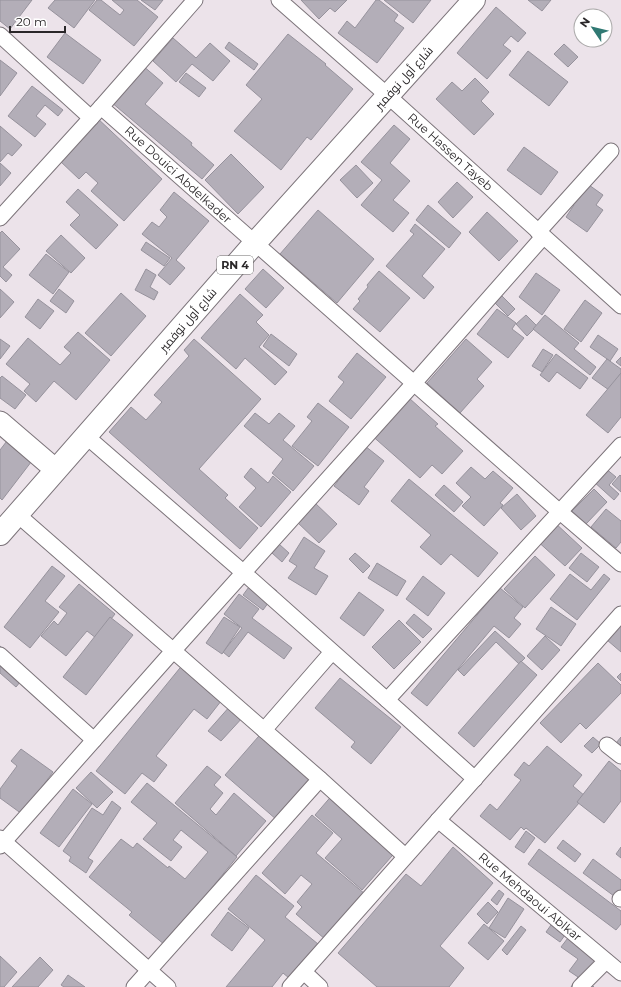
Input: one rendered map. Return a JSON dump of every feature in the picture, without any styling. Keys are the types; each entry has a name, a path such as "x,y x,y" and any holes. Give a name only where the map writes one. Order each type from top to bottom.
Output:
{"main road":[{"name":"شارع أول نوفمبر","path":"0,534 255,243 474,0"},
{"path":"0,422 56,470"}],"street":[{"path":"0,218 195,0"},
{"name":"Rue Hassen Tayeb","path":"279,0 387,95 621,306"},
{"name":"Rue Douici Abdelkader","path":"0,35 255,243 621,564"},
{"path":"168,987 1,842 415,382 611,151"},
{"path":"86,436 244,573 475,779"},
{"path":"387,700 621,445"},
{"path":"18,514 406,856"},
{"path":"290,987 621,614"},
{"path":"264,730 332,652"},
{"path":"0,655 94,740"},
{"path":"607,745 621,756"},
{"path":"134,987 320,779"},
{"name":"Rue Mehdaoui Ablkar","path":"438,820 621,973"},
{"path":"580,987 606,961"},
{"path":"304,972 320,987"}],"building":[{"path":"0,0 32,0 10,29 0,21"},
{"path":"55,0 95,0 74,28 48,8"},
{"path":"97,0 101,0 120,15 124,10 112,0 137,0 158,17 134,46 89,10"},
{"path":"141,0 163,0 155,10"},
{"path":"301,0 347,0 335,12 330,8 319,19"},
{"path":"376,0 379,0 398,15 394,21 404,28 377,63 338,33 347,21 355,28"},
{"path":"384,0 431,0 413,23"},
{"path":"528,0 551,0 542,11"},
{"path":"496,7 526,33 518,42 511,36 503,45 511,51 487,79 457,53"},
{"path":"65,33 101,60 83,84 47,57"},
{"path":"288,34 326,64 325,65 353,89 311,140 307,137 281,170 234,131 262,99 246,85"},
{"path":"173,38 196,58 210,43 230,61 213,81 192,64 176,82 153,61"},
{"path":"229,42 258,64 254,70 225,48"},
{"path":"564,44 578,57 568,67 554,54"},
{"path":"528,51 568,82 549,106 509,75"},
{"path":"0,60 17,73 0,96"},
{"path":"142,65 163,83 145,104 192,143 191,145 214,165 202,179 111,102"},
{"path":"186,73 206,88 199,97 179,82"},
{"path":"475,78 489,92 481,101 494,114 474,135 436,99 452,82 462,91"},
{"path":"32,86 63,110 58,116 45,105 36,116 46,124 35,137 8,116"},
{"path":"95,116 162,179 124,221 91,191 98,183 86,172 79,179 60,161"},
{"path":"394,125 410,139 390,163 410,181 393,200 409,213 393,232 361,205 382,180 361,162"},
{"path":"0,126 22,145 12,156 8,153 0,162"},
{"path":"524,147 558,172 541,195 507,170"},
{"path":"231,154 264,187 238,214 205,180"},
{"path":"0,163 11,173 0,186"},
{"path":"356,165 373,183 357,198 340,180"},
{"path":"582,180 603,195 596,205 603,210 587,232 566,217 574,205 573,204"},
{"path":"457,182 473,197 453,218 438,202"},
{"path":"78,189 118,225 96,249 70,225 80,215 66,202"},
{"path":"174,192 209,221 176,260 185,268 170,285 158,275 172,258 142,234 152,222 159,227 167,217 160,210"},
{"path":"428,205 461,233 449,248 416,220"},
{"path":"318,210 374,259 337,303 280,254"},
{"path":"487,212 518,241 499,261 469,232"},
{"path":"415,224 445,249 422,276 434,287 424,299 386,266 414,234 410,231"},
{"path":"2,231 20,249 3,267 12,275 6,282 0,276 0,233"},
{"path":"61,235 85,258 71,273 46,251"},
{"path":"146,242 170,258 164,266 141,250"},
{"path":"46,254 69,272 53,294 29,275"},
{"path":"146,269 156,275 150,287 158,292 154,300 135,290"},
{"path":"263,269 284,288 266,308 245,289"},
{"path":"379,271 410,298 380,332 353,309 360,301 358,299 368,287 367,285"},
{"path":"536,273 560,290 542,315 519,297"},
{"path":"0,289 14,302 0,318"},
{"path":"59,289 74,301 66,313 50,301"},
{"path":"121,293 146,316 111,356 85,333"},
{"path":"240,294 263,315 256,322 269,335 259,347 287,372 275,385 245,358 236,369 201,338"},
{"path":"501,295 515,309 508,316 494,302"},
{"path":"38,299 54,311 40,329 25,317"},
{"path":"585,300 602,313 581,342 564,329"},
{"path":"497,309 516,323 512,329 524,338 508,358 477,334"},
{"path":"526,315 537,326 527,336 516,324"},
{"path":"545,315 579,343 574,349 596,367 590,375 533,329"},
{"path":"78,332 110,360 76,400 54,381 36,402 24,391 30,384 6,364 28,338 60,365 71,353 64,347"},
{"path":"271,334 297,354 289,366 263,346"},
{"path":"598,335 618,349 610,361 590,347"},
{"path":"0,339 10,346 0,359"},
{"path":"194,339 261,399 199,469 228,495 225,498 258,528 240,549 109,432 131,407 146,420 162,402 154,395 189,356 184,350"},
{"path":"466,339 492,362 477,379 484,386 460,413 427,383"},
{"path":"543,349 553,355 542,372 532,366"},
{"path":"357,353 386,377 351,419 329,401 344,382 338,377"},
{"path":"556,354 588,378 580,389 557,372 549,382 540,375"},
{"path":"621,357 621,366 616,362"},
{"path":"607,359 621,369 621,373 609,390 592,378"},
{"path":"621,373 621,417 608,433 586,415"},
{"path":"2,376 26,395 15,409 0,398 0,378"},
{"path":"409,398 438,424 435,426 463,451 442,474 432,465 420,478 369,433"},
{"path":"318,403 349,427 318,466 292,446 312,421 307,417"},
{"path":"255,413 269,424 279,413 295,426 283,440 314,466 293,491 272,473 283,459 244,426"},
{"path":"13,433 38,453 2,500 0,498 0,450"},
{"path":"365,446 384,461 364,487 369,491 359,505 334,486"},
{"path":"471,467 485,479 493,471 513,488 500,503 503,505 484,526 462,506 471,497 456,483"},
{"path":"251,468 268,483 273,476 291,492 261,527 239,507 256,488 244,477"},
{"path":"605,468 616,477 609,485 619,494 614,500 593,481"},
{"path":"620,475 621,476 621,492 612,484"},
{"path":"409,479 498,553 478,577 451,554 441,565 420,547 431,535 391,501"},
{"path":"444,485 463,502 454,512 435,495"},
{"path":"594,489 607,502 586,524 572,511"},
{"path":"517,494 536,516 521,530 501,508"},
{"path":"314,502 337,524 319,543 296,521"},
{"path":"606,509 621,521 621,542 616,548 591,527"},
{"path":"553,521 582,548 565,566 535,539"},
{"path":"304,537 325,551 314,568 328,576 316,595 288,578 297,566 289,561"},
{"path":"279,544 289,553 282,562 272,553"},
{"path":"355,553 370,566 363,573 349,559"},
{"path":"581,553 599,567 587,582 569,568"},
{"path":"535,556 555,575 525,608 504,589"},
{"path":"377,563 406,581 397,596 368,578"},
{"path":"52,566 65,576 45,601 59,612 30,648 4,627"},
{"path":"570,574 591,590 604,574 610,579 577,620 550,599"},
{"path":"257,576 277,591 263,610 243,595"},
{"path":"423,576 445,593 428,616 406,599"},
{"path":"79,584 115,614 96,638 87,631 66,656 41,636 54,621 58,625 67,613 59,607"},
{"path":"500,588 523,607 514,618 521,624 509,638 494,626 427,706 411,693"},
{"path":"359,592 384,610 364,636 340,618"},
{"path":"239,594 259,609 252,618 292,648 284,659 248,632 229,657 223,652 242,628 224,614"},
{"path":"551,607 576,624 561,646 536,629"},
{"path":"414,614 432,629 423,638 406,623"},
{"path":"110,617 133,635 86,695 63,677"},
{"path":"224,617 240,627 222,654 206,643"},
{"path":"399,620 421,642 394,669 372,647"},
{"path":"621,624 621,652 607,640"},
{"path":"495,631 525,658 519,664 496,642 464,676 458,670"},
{"path":"545,636 560,650 542,670 527,656"},
{"path":"0,646 29,671 16,687 0,673"},
{"path":"521,661 537,675 474,747 458,733"},
{"path":"184,663 225,696 207,719 194,709 156,756 167,765 154,782 142,773 125,794 96,771"},
{"path":"598,663 621,685 621,693 586,729 580,723 561,743 540,723"},
{"path":"621,673 621,681 617,677"},
{"path":"340,678 401,727 371,764 351,747 355,742 315,708"},
{"path":"231,705 244,716 221,741 208,731"},
{"path":"265,729 316,775 277,820 225,775"},
{"path":"593,737 601,744 592,753 584,746"},
{"path":"621,737 621,747 616,743"},
{"path":"547,746 582,775 573,786 585,796 545,843 526,828 524,830 521,827 510,840 480,816 490,804 497,810 521,780 514,775 524,762 529,766"},
{"path":"21,749 53,772 22,814 0,798 0,789 17,766 11,761"},
{"path":"609,761 621,771 621,801 604,823 577,802"},
{"path":"207,766 221,777 214,785 223,793 210,809 216,815 234,793 266,821 236,856 175,803"},
{"path":"91,772 113,792 97,808 76,788"},
{"path":"147,783 237,857 165,945 129,915 132,912 89,877 121,839 133,848 137,843 168,868 169,866 185,879 208,852 181,830 173,840 182,847 171,861 143,839 157,823 131,802"},
{"path":"73,789 92,804 59,847 40,833"},
{"path":"334,793 399,848 362,890 325,858 342,839 315,815"},
{"path":"112,801 121,808 88,858 93,861 86,873 69,861 71,857 63,851 92,808 103,815"},
{"path":"312,815 333,833 316,853 365,894 326,940 296,914 302,907 297,902 312,884 301,875 285,894 262,873"},
{"path":"526,831 535,838 524,853 515,847"},
{"path":"563,840 581,854 575,862 557,848"},
{"path":"453,847 493,883 440,946 464,968 449,987 377,987 338,953 406,874 421,886"},
{"path":"621,847 621,858 616,854"},
{"path":"539,849 621,911 621,924 616,930 528,864"},
{"path":"593,859 621,880 621,895 618,899 583,873"},
{"path":"256,875 294,906 285,917 318,944 289,978 283,973 272,987 226,987 265,940 228,909"},
{"path":"499,890 504,894 497,905 491,900"},
{"path":"508,898 524,909 505,938 489,928"},
{"path":"488,902 498,912 487,924 477,914"},
{"path":"228,912 249,928 232,951 211,935"},
{"path":"556,918 570,928 560,942 546,932"},
{"path":"484,924 504,941 488,960 468,943"},
{"path":"521,926 526,930 507,955 502,950"},
{"path":"574,930 601,961 586,981 594,987 571,987 578,977 569,971 578,959 561,947"},
{"path":"0,956 17,972 4,987 0,987"},
{"path":"40,957 53,970 38,987 12,987"},
{"path":"68,975 85,987 64,987 61,985"}]}
